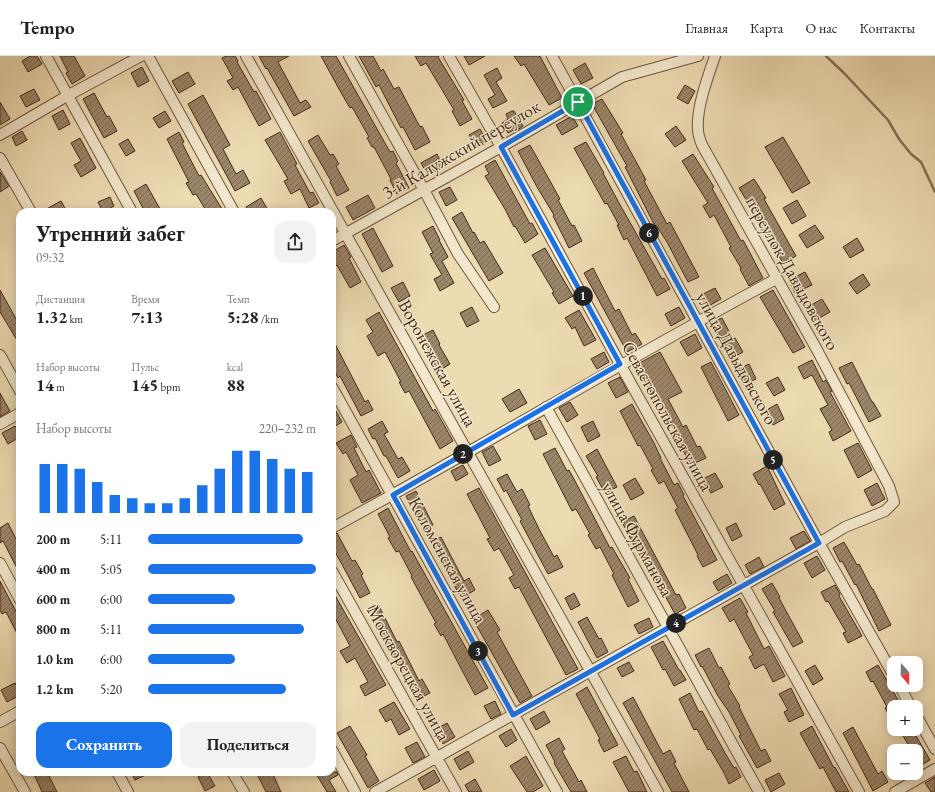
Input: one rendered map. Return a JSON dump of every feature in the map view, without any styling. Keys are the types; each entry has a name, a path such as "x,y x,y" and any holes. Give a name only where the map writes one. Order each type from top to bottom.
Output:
{"street":[{"path":"46,56 130,208"},
{"path":"0,135 67,96 141,56"},
{"path":"148,56 232,208"},
{"name":"Воронежская улица","path":"246,56 331,208"},
{"path":"349,56 458,254 494,307"},
{"name":"Севастопольская улица","path":"449,56 859,792"},
{"name":"улица Давыдовского","path":"552,56 819,543 887,664"},
{"name":"3-й Калужский переулок","path":"336,239 622,78 698,56"},
{"name":"переулок Давыдовского","path":"715,56 698,116 698,131 702,145 816,348 889,486 894,502 884,511 845,527 819,543"},
{"path":"0,158 29,208"},
{"name":"Воронежская улица","path":"336,216 658,792"},
{"path":"336,526 393,495 620,364 776,279"},
{"path":"0,355 16,384"},
{"name":"Коломенская улица","path":"336,394 557,792"},
{"name":"улица Фурманова","path":"546,407 759,792"},
{"path":"0,424 16,415"},
{"path":"375,792 819,543"},
{"path":"0,563 16,593"},
{"name":"Москворецкая улица","path":"336,578 456,792"},
{"path":"0,722 16,713"},
{"path":"923,727 935,748"},
{"path":"0,748 25,792"},
{"path":"336,757 355,792"},
{"path":"895,792 935,769"},
{"path":"119,776 128,792"},
{"path":"234,776 244,792"}],"building":[{"path":"30,56 37,56 42,64 28,72 22,61"},
{"path":"60,56 74,56 85,76 72,84"},
{"path":"226,56 235,56 254,92 256,91 271,119 259,126 238,87 233,90 227,81 233,78 222,58"},
{"path":"259,56 289,56 278,62 300,103 306,100 311,107 294,116"},
{"path":"321,56 336,56 390,152 393,151 398,161 396,163 409,188 397,194 390,180 391,179 374,147 372,147 367,138 369,137 352,107 350,108"},
{"path":"359,56 373,56 381,71 383,69 394,89 399,87 420,127 422,126 430,142 415,150 403,127 401,128 379,85 376,87"},
{"path":"415,56 439,56 438,57 464,100 462,101 472,119 460,126 452,111 454,110 426,63 421,66"},
{"path":"464,56 485,56 469,65"},
{"path":"514,56 540,56 562,98 549,105 524,64 521,66"},
{"path":"585,63 593,78 581,84 573,70"},
{"path":"142,67 149,81 138,87 131,73"},
{"path":"497,68 502,78 496,82 507,101 493,108 488,99 495,95 484,75"},
{"path":"188,72 195,84 179,93 172,81"},
{"path":"685,85 695,91 688,104 677,98"},
{"path":"34,89 40,100 26,107 20,96"},
{"path":"94,93 107,117 109,116 117,131 104,138 83,99"},
{"path":"203,95 230,145 223,149 236,174 243,170 250,183 235,191 188,104"},
{"path":"602,99 623,133 621,134 646,180 644,181 667,224 670,222 699,277 688,282 667,242 656,225 655,226 625,167 627,166 592,104"},
{"path":"0,102 10,119 0,125"},
{"path":"63,110 70,124 59,130 52,116"},
{"path":"165,111 171,121 159,128 153,118"},
{"path":"514,111 523,126 516,131 515,129 508,133 502,123 508,119 506,114"},
{"path":"572,116 578,126 562,135 556,125"},
{"path":"676,126 686,140 675,147 665,134"},
{"path":"480,129 487,142 477,148 469,135"},
{"path":"22,131 27,140 16,146 12,137"},
{"path":"179,132 184,142 182,143 199,176 201,175 222,208 205,208 196,194 193,195 186,183 189,182 167,139"},
{"path":"280,132 310,193 313,192 319,203 309,208 300,189 291,194 284,181 288,179 265,140"},
{"path":"318,135 330,155 333,154 339,164 336,166 349,190 337,196 330,182 331,181 308,141"},
{"path":"783,137 810,183 792,193 765,147"},
{"path":"80,138 96,168 81,177 74,165 81,161 71,143"},
{"path":"128,139 135,151 126,156 119,144"},
{"path":"586,142 662,279 664,278 670,289 657,296 627,238 624,240 617,225 619,225 607,203 605,204 574,148"},
{"path":"530,145 560,199 558,200 572,226 574,225 582,241 569,248 553,216 554,215 518,151"},
{"path":"437,154 443,167 428,175 421,163"},
{"path":"693,154 714,187 712,188 741,241 743,240 763,278 749,286 714,215 710,218 703,206 708,203 682,161"},
{"path":"495,160 530,224 532,223 538,234 525,243 515,226 514,227 485,176 489,174 485,166"},
{"path":"0,172 9,186 0,192"},
{"path":"754,179 766,198 764,199 796,256 783,263 768,237 766,238 758,222 759,221 739,188"},
{"path":"146,184 159,208 143,208 134,191"},
{"path":"450,187 457,200 446,206 439,192"},
{"path":"368,195 375,208 353,220 346,207"},
{"path":"110,197 114,206 110,208 101,208 98,202"},
{"path":"261,198 267,208 247,208"},
{"path":"797,200 806,216 792,224 783,208"},
{"path":"61,201 65,208 48,208"},
{"path":"462,212 473,233 474,232 480,243 484,241 503,273 489,281 452,218"},
{"path":"815,225 824,238 807,248 799,235"},
{"path":"433,226 448,257 442,261 454,283 440,291 434,279 442,275 430,254 433,253 422,232"},
{"path":"373,228 393,266 382,272 362,234"},
{"path":"857,238 864,250 850,258 843,247"},
{"path":"344,245 351,257 349,258 361,282 350,288 337,265 336,266 336,250"},
{"path":"545,248 573,296 559,304 552,293 554,292 532,255"},
{"path":"593,268 615,311 619,309 632,335 635,333 642,344 627,352 584,273"},
{"path":"805,272 812,285 795,293 789,280"},
{"path":"863,274 870,285 857,294 849,283"},
{"path":"403,282 410,296 399,302 391,288"},
{"path":"715,288 721,299 707,307 701,295"},
{"path":"0,290 16,319 16,338 0,312"},
{"path":"773,290 805,347 793,353 760,297"},
{"path":"822,299 830,312 814,321 806,308"},
{"path":"472,307 479,321 467,327 460,313"},
{"path":"679,307 685,318 671,326 665,314"},
{"path":"579,310 596,340 584,346 575,327 572,329 565,318"},
{"path":"379,312 433,411 435,409 453,441 440,449 409,391 405,393 399,382 401,382 385,352 378,356 367,336 373,332 366,320"},
{"path":"722,318 733,339 735,338 743,352 731,359 711,323"},
{"path":"433,330 440,344 439,345 450,364 437,372 432,362 434,361 421,336"},
{"path":"695,334 702,348 688,356 680,342"},
{"path":"336,346 365,402 368,400 373,410 361,416 340,376 338,378 336,374"},
{"path":"604,352 609,362 597,369 591,359"},
{"path":"660,352 682,392 668,399 683,427 686,425 697,447 700,446 706,458 691,465 673,432 675,431 660,404 658,405 636,365"},
{"path":"812,360 823,382 826,380 832,391 830,392 851,431 833,441 829,432 832,430 820,409 828,405 812,375 804,379 798,367"},
{"path":"711,362 739,415 728,421 701,367"},
{"path":"852,362 872,402 881,416 869,422 849,383 847,384 839,368"},
{"path":"749,364 756,379 744,385 737,370"},
{"path":"620,377 628,392 616,398 608,383"},
{"path":"778,377 785,390 774,396 766,383"},
{"path":"519,389 527,403 510,412 502,399"},
{"path":"0,393 10,411 0,417"},
{"path":"570,402 578,415 567,422 559,408"},
{"path":"632,404 654,443 674,485 678,483 684,495 683,496 717,560 703,567 675,510 678,508 664,481 659,484 651,470 653,469 640,445 638,446 620,411"},
{"path":"777,404 784,419 773,425 765,411"},
{"path":"336,411 342,422 336,426"},
{"path":"540,420 547,434 535,440 528,426"},
{"path":"382,421 388,432 384,434 398,459 402,457 410,471 398,478 375,438 373,439 368,429"},
{"path":"593,421 600,436 588,442 581,427"},
{"path":"15,426 16,439 8,444 2,433"},
{"path":"351,435 357,447 354,448 366,472 369,470 381,493 362,503 350,480 358,475 346,452 343,454 336,443"},
{"path":"858,443 872,470 858,478 844,450"},
{"path":"493,446 501,460 489,466 482,452"},
{"path":"555,448 567,471 569,470 610,548 612,547 630,578 628,579 639,601 628,607 612,575 614,574 600,547 596,549 588,535 590,534 576,509 572,511 543,454"},
{"path":"597,449 617,487 605,493 596,477 598,476 586,456"},
{"path":"463,465 468,474 456,481 451,471"},
{"path":"767,466 785,504 774,510 753,474"},
{"path":"715,473 723,487 711,493 703,479"},
{"path":"507,474 517,492 522,489 539,529 554,557 557,555 563,567 548,574 520,521 522,520 506,490 504,492 497,479"},
{"path":"635,478 644,493 631,500 623,485"},
{"path":"877,483 885,499 872,506 864,490"},
{"path":"479,488 578,669 566,675 519,587 515,589 509,578 514,575 499,548 494,551 487,539 490,538 467,494"},
{"path":"416,491 433,525 424,530 406,496"},
{"path":"388,508 411,552 412,551 488,688 475,695 443,634 441,636 434,624 436,623 411,577 412,576 399,551 396,552 388,538 390,537 378,514"},
{"path":"634,516 676,595 679,594 686,608 675,614 652,572 650,573 636,549 622,522"},
{"path":"8,523 16,539 16,566 3,541 0,543 0,528"},
{"path":"736,523 742,536 732,541 726,528"},
{"path":"804,531 810,541 796,549 790,538"},
{"path":"336,534 352,561 355,560 363,574 361,575 370,593 360,598 336,553"},
{"path":"441,537 464,581 469,578 475,590 461,598 431,542"},
{"path":"844,542 857,565 859,564 891,625 879,631 856,584 855,585 842,561 840,562 833,548"},
{"path":"817,556 825,570 812,578 804,563"},
{"path":"759,557 764,567 750,574 745,565"},
{"path":"727,574 732,583 718,591 713,582"},
{"path":"0,581 16,611 16,631 6,612 2,614 0,610"},
{"path":"772,583 803,642 793,647 762,589"},
{"path":"835,585 840,594 839,596 862,636 848,643 843,633 846,632 821,592"},
{"path":"574,593 580,605 571,610 565,598"},
{"path":"336,597 386,685 365,696 360,686 368,682 355,658 347,663 340,651 350,646 336,620"},
{"path":"740,598 748,612 746,613 764,649 769,646 785,676 773,682 764,664 755,669 749,657 753,655 734,619 730,622 722,608"},
{"path":"378,604 419,681 422,679 430,693 418,699 408,680 406,681 389,646 368,609"},
{"path":"488,610 500,630 497,632 532,696 520,703 473,619"},
{"path":"587,617 599,639 601,638 608,652 597,658 578,622"},
{"path":"649,618 653,627 639,634 634,625"},
{"path":"663,641 686,680 674,686 665,669 663,670 651,647"},
{"path":"709,648 719,668 721,667 730,684 728,686 740,706 739,707 761,751 765,749 771,761 757,768 739,736 741,735 729,712 718,696 695,655"},
{"path":"629,662 634,671 622,677 617,668"},
{"path":"815,665 823,679 813,685 805,671"},
{"path":"878,665 887,681 887,692 893,692 898,700 887,700 887,707 873,681 871,682 866,672"},
{"path":"15,683 16,697 7,702 1,690"},
{"path":"587,687 618,745 604,752 598,740 600,739 576,694"},
{"path":"791,688 804,715 789,722 784,712 788,710 779,694"},
{"path":"690,693 699,712 702,711 725,753 734,768 736,767 741,777 729,784 710,749 708,750 697,729 694,730 679,699"},
{"path":"633,697 663,754 670,750 676,762 674,763 689,792 672,792 623,703"},
{"path":"495,701 501,714 491,719 484,706"},
{"path":"394,702 410,729 399,735 391,719 386,722 379,710"},
{"path":"544,711 550,722 536,730 530,719"},
{"path":"447,723 455,737 443,744 436,729"},
{"path":"350,726 367,755 365,756 379,781 368,788 337,733"},
{"path":"812,726 834,768 835,767 849,792 836,792 823,767 820,769 800,733"},
{"path":"853,727 878,774 882,771 888,782 873,791 843,733"},
{"path":"511,729 517,740 506,747 499,736"},
{"path":"903,736 916,736 921,744 908,744"},
{"path":"559,738 565,749 562,751 579,782 581,780 587,792 571,792 554,763 555,762 546,745"},
{"path":"417,742 425,757 413,763 405,748"},
{"path":"923,748 930,760 923,764"},
{"path":"468,751 474,762 460,770 454,759"},
{"path":"526,756 543,786 533,792 527,792 510,766"},
{"path":"626,756 634,772 637,771 647,792 629,792 613,762"},
{"path":"434,770 440,781 424,790 418,779"},
{"path":"337,772 338,775 329,780 336,792 327,792 317,776 336,776"},
{"path":"779,773 785,784 771,792 765,780"},
{"path":"35,776 49,776 57,792 42,792"},
{"path":"133,776 144,776 135,780"},
{"path":"209,776 215,786 205,791 198,777"},
{"path":"258,776 274,776 281,792 266,792"},
{"path":"935,777 935,792 931,792 925,783"},
{"path":"475,779 482,792 469,792 465,785"}],"waterway":[{"path":"826,56 888,120 899,139 911,154 921,162 935,192"}],"route":[{"path":"578,102 819,543 513,715 393,495 620,364 501,147 578,102"}]}
